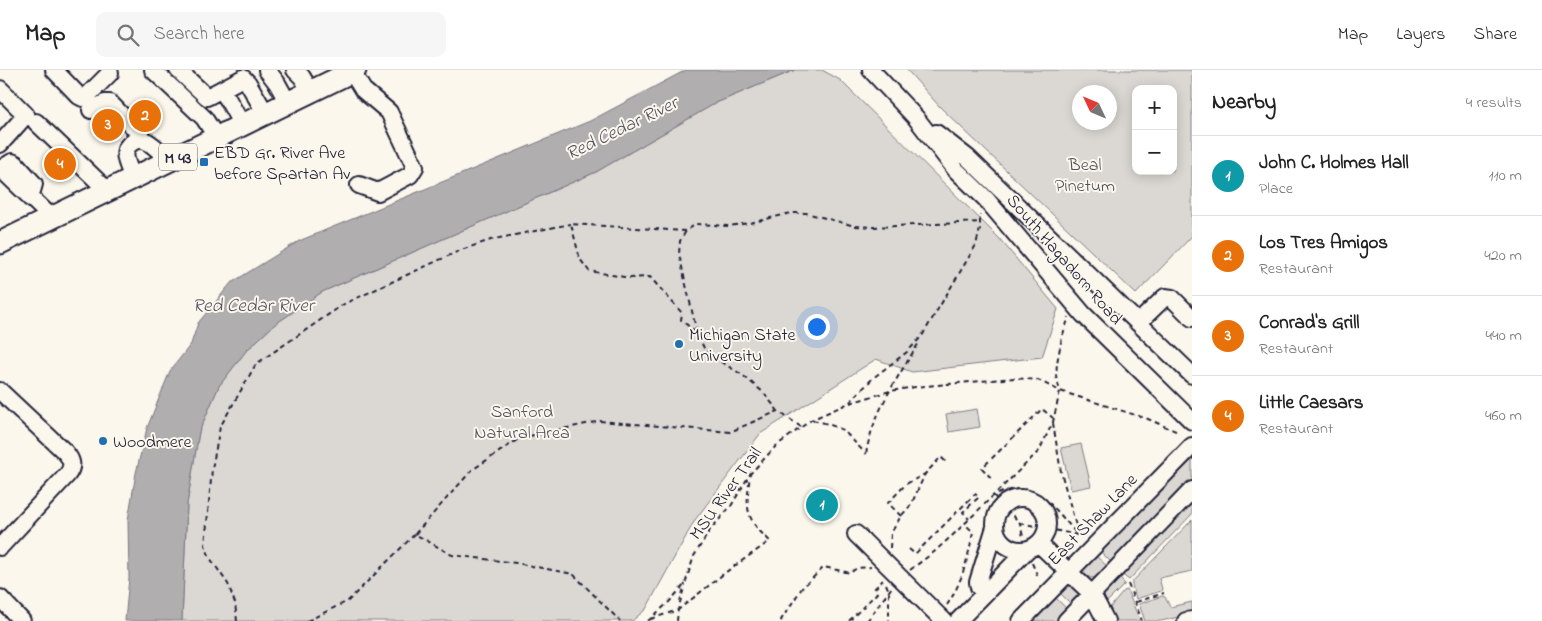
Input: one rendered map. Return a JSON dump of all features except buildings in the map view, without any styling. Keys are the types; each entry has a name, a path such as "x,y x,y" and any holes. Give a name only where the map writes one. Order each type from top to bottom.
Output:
{"main road":[{"name":"M 43","path":"0,243 354,71"}],"street":[{"path":"54,70 83,98 113,71"},
{"path":"153,70 204,118 217,138"},
{"path":"166,83 178,70 207,97 243,78 248,83 266,114"},
{"path":"267,70 288,103"},
{"path":"295,70 302,77 311,92"},
{"name":"South Hagadorn Road","path":"871,70 916,118 956,170 986,199 1083,314 1192,421"},
{"path":"354,71 363,90 389,112 415,167 410,175 378,192 359,185"},
{"path":"222,88 242,125"},
{"path":"0,89 26,115 0,144"},
{"path":"91,110 105,103 110,103 140,134 142,140"},
{"name":"South Hagadorn Road","path":"916,118 968,158 1192,375"},
{"path":"36,122 108,191"},
{"path":"133,178 125,153 132,143 142,140 151,144 170,160"},
{"path":"1,169 52,218"},
{"path":"1138,323 1165,297 1172,298 1192,318"},
{"path":"0,391 70,457 72,464 68,475 0,547"},
{"name":"East Shaw Lane","path":"1021,621 1192,446"},
{"path":"1066,621 1192,490"},
{"path":"958,621 1046,534 1046,516 1040,506 1029,499 1016,498 998,501 994,527 978,582 979,587 985,593"},
{"path":"994,527 1003,544 1014,550 1033,547 1069,572 1092,594 1106,621"},
{"path":"856,534 941,618"},
{"path":"0,598 22,621"},
{"path":"1186,621 1192,620"}],"path":[{"name":"MSU River Trail","path":"648,621 685,584 694,556 710,530 731,506 750,474 776,446 811,420 849,403 873,378 907,352 922,336 976,245 980,212"},
{"path":"801,427 778,411 763,392 741,374 711,356 704,348 697,333 679,254 680,241 686,231 696,224 736,225 791,213 806,213 855,226 874,227 980,222"},
{"path":"237,621 235,603 228,584 210,558 205,545 212,469 220,427 256,364 344,304 461,250 494,239 570,224 686,231"},
{"path":"570,224 580,259 589,271 630,278 650,277 682,313 681,320 697,333"},
{"path":"866,621 885,600 889,591 908,571 934,552 970,519 998,501 1039,451 1053,420 1060,391 1056,376 1057,363 1062,337 1069,317"},
{"path":"811,420 843,430 866,454 875,419 922,336"},
{"path":"849,403 890,391 915,387 1014,378 1038,380 1060,391 1148,419 1178,432"},
{"path":"991,478 982,468 1042,408 1053,420 1062,472 1078,535"},
{"path":"307,621 348,601 415,534 472,470 520,438 600,421 730,432 778,411"},
{"path":"893,554 890,548 891,533 901,516 911,505 925,474 941,457 946,462"},
{"path":"648,621 678,610 726,572 770,541 753,524 747,508 750,474"},
{"path":"901,516 888,503 906,484 925,474"},
{"path":"998,501 999,493 1013,489 1020,488 1034,492 1046,499 1078,535"},
{"path":"909,549 915,554 976,494 978,497 963,512 970,519"},
{"path":"998,501 1020,523 1078,535"},
{"path":"941,618 954,595 964,570 973,532 965,523"},
{"path":"415,534 452,555 516,563 573,574 620,621"},
{"path":"782,621 802,588 824,567 850,573 857,568 872,567"},
{"path":"883,573 889,591 889,621"},
{"path":"849,621 877,593 874,589 884,579"},
{"path":"677,621 685,584"},
{"path":"1128,584 1142,621"},
{"path":"1136,602 1164,593"}],"green space":[{"name":"Sanford Natural Area","path":"795,70 822,70 840,80 999,238 1058,309 1042,357 912,372 876,359 760,434 695,520 646,609 632,621 182,621 187,504 199,432 219,386 246,351 274,325 322,292 596,172 716,103"},
{"name":"Beal Pinetum","path":"907,70 1192,70 1192,236 1136,294 940,107"},
{"path":"977,409 980,427 949,432 946,414"},
{"path":"1081,444 1091,486 1071,490 1061,448"},
{"path":"1192,453 1192,480 1112,563 1099,550"},
{"path":"1192,500 1192,514 1129,580 1120,573"},
{"path":"1192,520 1192,571 1159,578 1161,591 1136,599 1132,582"},
{"path":"1095,555 1108,567 1099,577 1091,578 1085,575 1083,568"},
{"path":"1117,576 1125,584 1105,604 1104,593"},
{"path":"1066,586 1072,586 1078,592 1077,599 1072,605 1059,592"},
{"path":"1127,590 1140,621 1113,621 1108,610"},
{"path":"1054,596 1067,609 1056,621 1030,621"},
{"path":"1162,596 1165,597 1170,607 1192,602 1192,614 1161,621 1145,621 1139,604"}],"water":[{"name":"Red Cedar River","path":"686,70 795,70 716,103 596,172 322,292 274,325 246,351 219,386 199,432 187,504 182,621 125,621 129,578 128,520 136,473 147,428 170,371 191,344 198,323 231,283 299,241 590,121"}],"place":[{"name":"Los Tres Amigos","path":"145,116"},
{"name":"Conrad's Grill","path":"108,125"},
{"name":"EBD Gr. River Ave before Spartan Av","path":"204,162"},
{"name":"Little Caesars","path":"60,164"},
{"name":"Michigan State University","path":"679,344"},
{"name":"Woodmere","path":"103,441"},
{"name":"John C. Holmes Hall","path":"822,505"}]}
